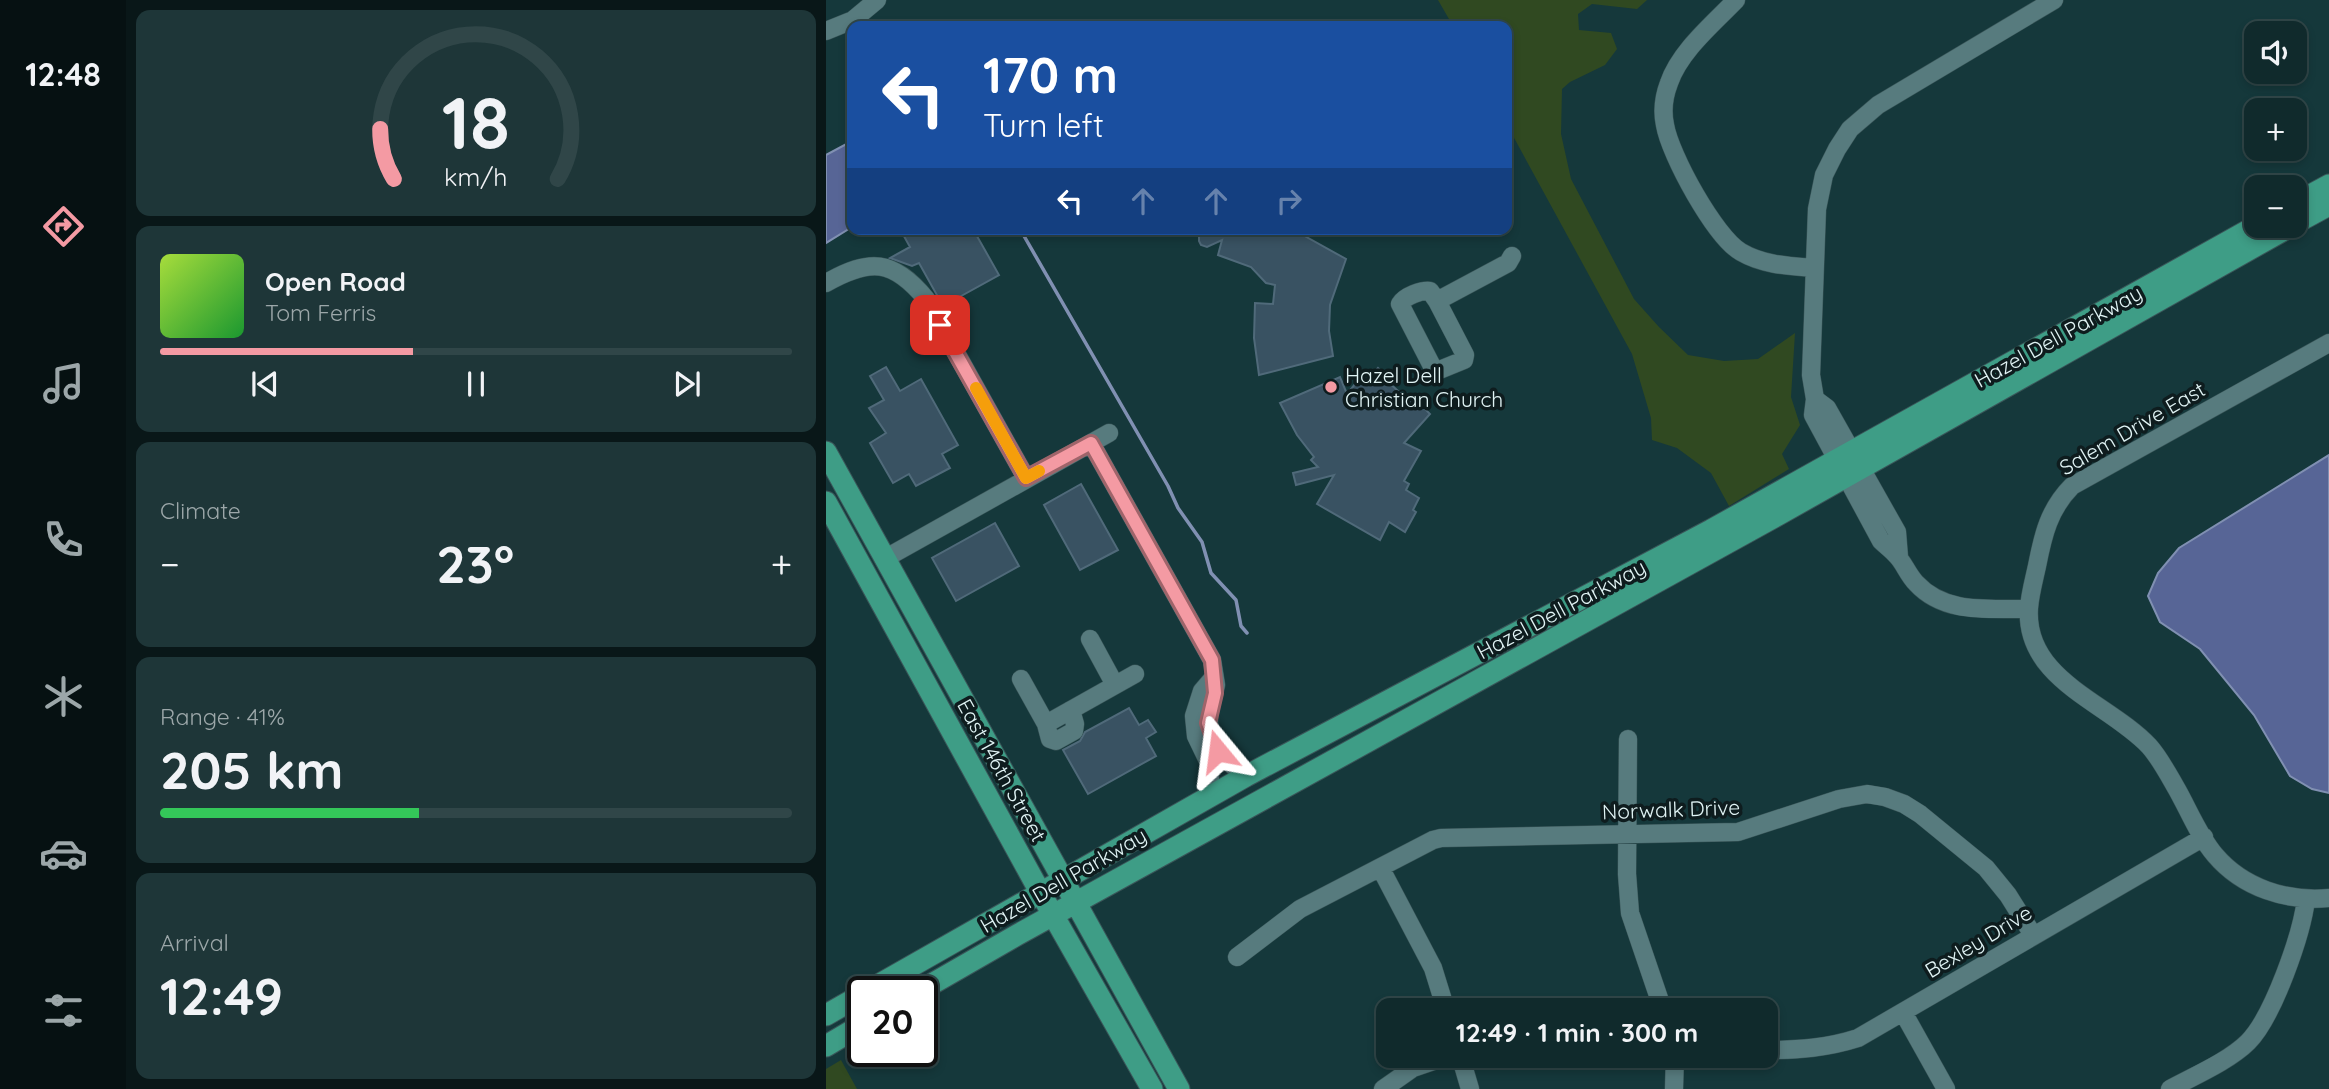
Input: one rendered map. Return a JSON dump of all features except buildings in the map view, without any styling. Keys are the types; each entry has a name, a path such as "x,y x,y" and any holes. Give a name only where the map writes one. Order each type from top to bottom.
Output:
{"main road":[{"path":"2307,197 2329,185"},
{"name":"Hazel Dell Parkway","path":"2307,217 2329,205"},
{"name":"Hazel Dell Parkway","path":"938,981 1849,464 2244,233"},
{"name":"Hazel Dell Parkway","path":"894,976 1246,776 1711,530 1849,464 2269,238"},
{"name":"East 146th Street","path":"826,452 1179,1089"},
{"name":"East 146th Street","path":"826,502 1040,892 1152,1089"},
{"name":"Hazel Dell Parkway","path":"826,1015 847,1003"},
{"path":"826,1046 847,1034"}],"street":[{"path":"851,21 877,0"},
{"path":"1736,0 1693,46 1672,74 1664,103 1666,133 1675,155 1715,226 1732,246 1762,262 1814,268"},
{"path":"2054,0 1867,113 1850,129 1832,158 1821,186 1817,209 1811,375 1815,399 1827,408 1849,464 1896,532 1899,557 1916,583 1948,604 1961,607 2029,609 2030,625 2038,649 2049,669 2151,747 2214,854 2243,879 2262,889 2306,899 2329,898"},
{"path":"826,31 847,22"},
{"path":"1437,301 1508,263 1512,256"},
{"path":"826,283 871,264 898,271 910,279 926,299 1026,478"},
{"name":"Salem Drive East","path":"2029,609 2044,529 2059,499 2072,486 2329,342"},
{"path":"884,559 1109,433"},
{"path":"1091,443 1212,660 1215,693 1209,714 1209,730 1222,757 1246,776"},
{"path":"1090,639 1115,685"},
{"path":"1021,678 1046,724 1135,674"},
{"path":"1210,796 1209,763 1196,736 1195,716 1202,691 1214,677"},
{"path":"1628,739 1627,835 1630,913 1660,998"},
{"name":"Norwalk Drive","path":"1237,957 1300,909 1433,840 1738,832 1839,800 1867,794 1904,804 1986,868 2008,895 2033,935"},
{"name":"Bexley Drive","path":"1778,1049 1832,1046 1858,1038 2204,837"},
{"path":"1381,869 1433,968 1442,998"},
{"path":"2170,1089 2239,1049 2258,1031 2294,948 2306,899"},
{"path":"1903,1012 1946,1089"},
{"path":"1383,1089 1413,1068"},
{"path":"1464,1068 1470,1089"},
{"path":"1674,1089 1675,1068"}],"green space":[{"path":"1438,0 1647,0 1637,9 1592,4 1578,14 1579,30 1611,33 1617,49 1605,65 1570,82 1562,89 1561,134 1571,179 1634,299 1688,355 1724,361 1758,359 1795,333 1791,397 1800,425 1782,454 1789,469 1729,506 1711,473 1677,448 1652,440 1651,418 1632,354 1512,134 1512,21 1450,21"},
{"path":"841,1060 857,1089 826,1089 826,1069"}],"water":[{"path":"847,144 847,230 826,243 826,155"},
{"path":"2329,455 2329,793 2312,789 2290,776 2254,715 2200,649 2160,622 2148,596 2158,573 2179,548"}],"waterway":[{"path":"1023,235 1168,486 1178,508 1202,542 1211,573 1236,600 1241,626 1247,633"}],"slow traffic":[{"path":"976,388 1026,478 1039,471"}],"place":[{"name":"Hazel Dell Christian Church","path":"1331,387"}],"route":[{"path":"940,325 1026,478 1091,443 1212,660 1216,685 1208,723 1218,751"}]}
